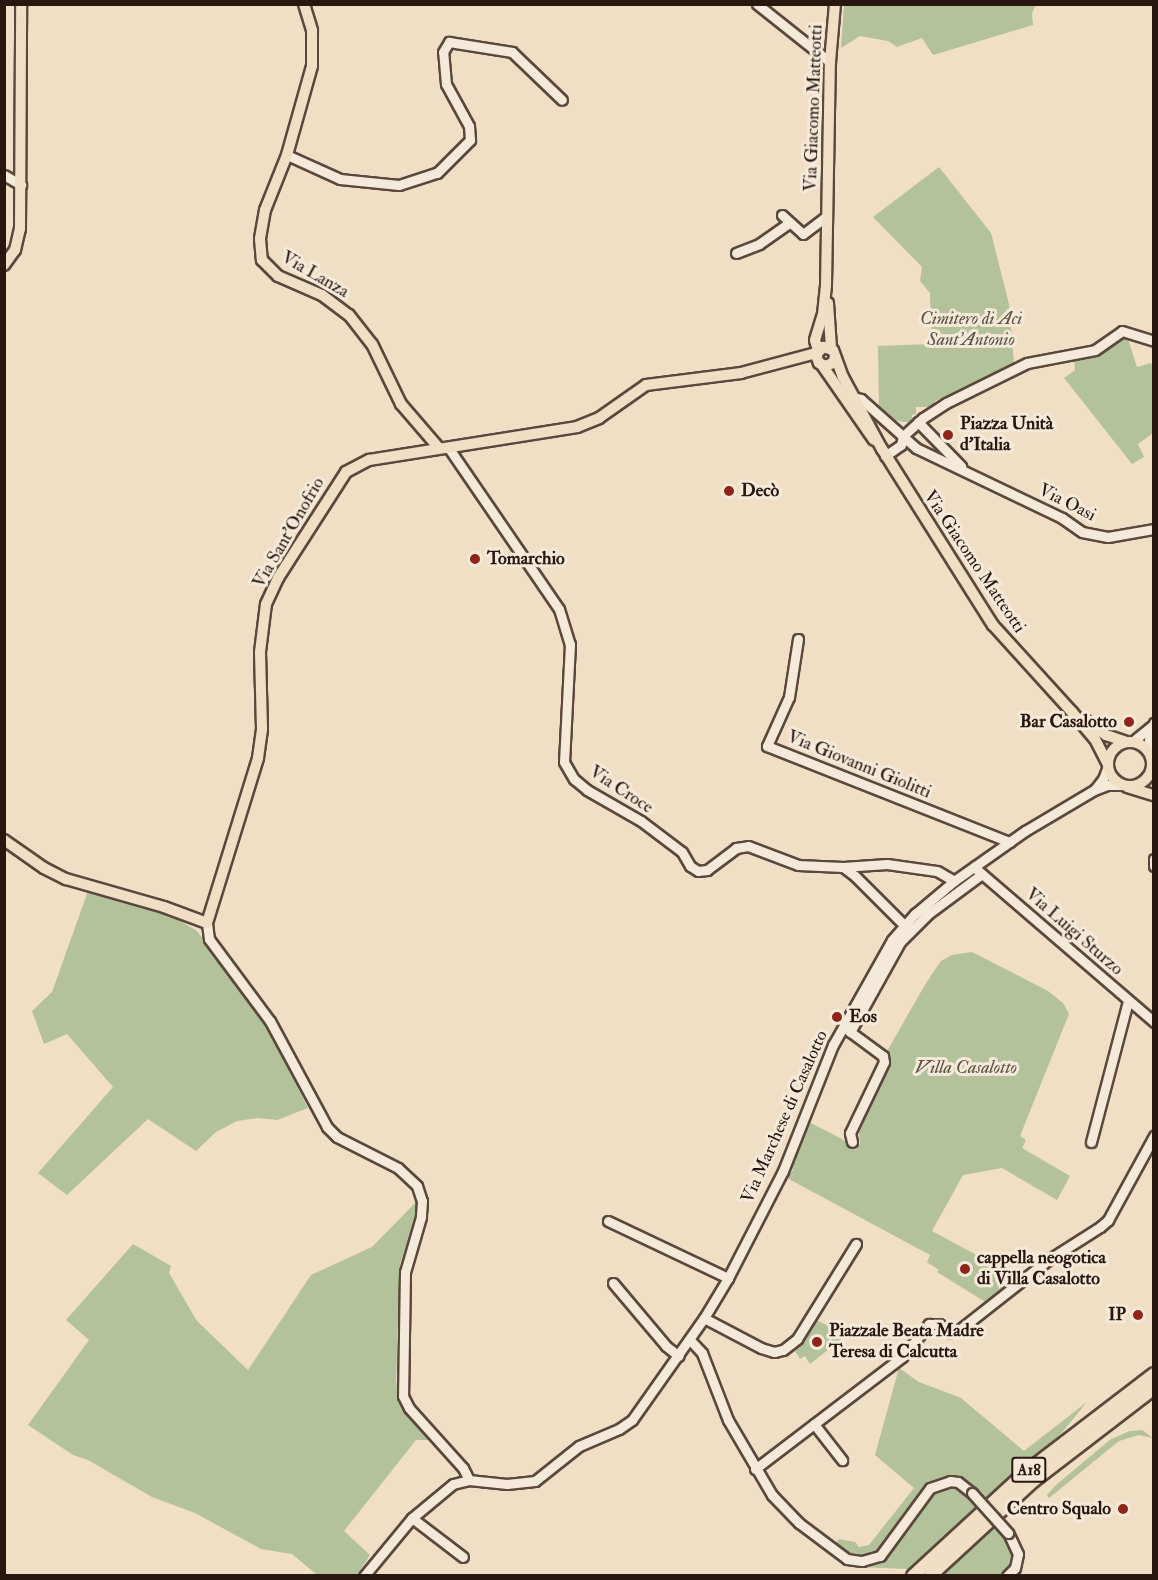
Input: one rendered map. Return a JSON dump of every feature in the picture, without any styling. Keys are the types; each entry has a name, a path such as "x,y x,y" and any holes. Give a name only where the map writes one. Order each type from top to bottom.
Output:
{"highway":[{"name":"A18","path":"913,1575 1026,1472 1154,1374"},
{"name":"A18","path":"930,1575 1033,1482 1154,1388"}],"main road":[{"path":"4,265 18,241 21,185 21,4"},
{"name":"Via Lanza","path":"304,4 312,31 312,66 287,154 265,210 260,239 262,260 278,276 322,295 349,315 372,344 401,404 443,447"},
{"name":"Via Giacomo Matteotti","path":"826,285 830,62 835,4"},
{"path":"826,285 833,353 884,453"},
{"path":"826,285 818,354 864,429 884,453"},
{"path":"787,362 818,354 826,347 833,353"},
{"path":"818,354 830,365 833,353"},
{"path":"787,362 799,357 818,354"},
{"name":"Via Sant'Onofrio","path":"207,923 258,758 262,729 260,652 266,604 278,578 346,472 369,460 587,424 646,384 719,377 787,362"},
{"name":"Via Giacomo Matteotti","path":"884,453 993,625 1072,712"},
{"path":"1072,712 1106,735 1143,746 1151,757 1152,767 1148,777 1135,786 1123,785"},
{"path":"1072,712 1095,739 1114,779 1123,785 1154,795"},
{"path":"1108,765 1113,750 1129,742"},
{"path":"4,840 31,860 66,879 164,907 207,923"}],"street":[{"path":"757,4 830,62"},
{"path":"287,154 340,178 399,185 437,173 470,140 469,126 446,84 443,52 448,42 512,52 562,100"},
{"path":"4,175 21,185"},
{"path":"782,215 800,233 806,234 820,219 827,216"},
{"path":"736,253 759,243 789,223"},
{"path":"884,453 901,445 903,436 918,422 946,403 1039,359 1095,350 1122,331 1154,342"},
{"name":"Via Oasi","path":"854,397 861,399 916,448 1062,518 1082,532 1108,537 1154,529"},
{"path":"918,422 970,474"},
{"name":"Via Croce","path":"443,447 559,609 570,644 564,762 574,779 597,796 641,820 682,852 690,867 698,871 707,870 736,848 748,846 798,865 843,867 887,864 937,871 954,881"},
{"name":"Via Giovanni Giolitti","path":"798,639 789,697 767,746 1010,842"},
{"path":"1129,742 1153,724"},
{"path":"1151,757 1149,740 1153,724"},
{"path":"1094,790 1103,779 1108,765"},
{"path":"1094,790 1107,785 1123,785"},
{"name":"Via Marchese di Casalotto","path":"469,1480 507,1484 535,1481 579,1446 619,1429 632,1420 690,1340 728,1278 783,1171 824,1063 847,1030 879,959 904,925 954,881 1010,842 1094,790"},
{"path":"1154,859 1154,866"},
{"path":"843,867 904,925"},
{"name":"Via Luigi Sturzo","path":"974,867 1154,1022"},
{"path":"852,1142 850,1133 884,1062 883,1056 847,1030 900,942 928,914 982,874"},
{"path":"207,923 209,939 270,1021 327,1127 342,1140 398,1168 417,1186 422,1201 421,1217 405,1272 403,1396 409,1408 463,1468 469,1480 459,1481 446,1488 412,1518 364,1575"},
{"path":"1090,1142 1128,1001"},
{"path":"755,1469 902,1357 929,1324 939,1324 949,1332 959,1330 1048,1260 1100,1227 1108,1220 1154,1136"},
{"path":"608,1221 728,1278"},
{"path":"704,1318 761,1348 774,1352 783,1350 797,1339 856,1244"},
{"path":"613,1283 666,1346 679,1356"},
{"path":"690,1340 702,1353 728,1420 772,1496 799,1524 833,1551 847,1559 862,1561 880,1556 930,1488 950,1480 958,1482 972,1493 1008,1533 1018,1554 1015,1568 1007,1575"},
{"path":"814,1424 842,1460"},
{"path":"412,1518 462,1557"}],"green space":[{"path":"844,4 1036,5 1032,13 1033,25 933,55 922,38 897,47 888,41 860,36 841,48"},
{"name":"Cimitero di Aci Sant'Antonio","path":"939,167 991,233 1009,304 1014,364 935,401 934,407 916,407 916,414 912,415 912,422 903,422 894,420 879,408 878,346 932,344 930,293 920,281 922,267 873,217"},
{"path":"1127,336 1137,367 1151,363 1153,370 1153,433 1138,444 1144,457 1132,464 1064,378 1075,370 1074,358 1093,356 1111,342"},
{"path":"88,891 169,914 197,931 265,1022 308,1108 277,1120 258,1118 237,1121 216,1132 196,1151 148,1119 67,1195 38,1173 113,1087 67,1034 44,1044 32,1011 52,992"},
{"name":"Villa Casalotto","path":"972,952 1048,991 1063,1003 1069,1014 1020,1136 1026,1140 1022,1148 1070,1176 1057,1200 1002,1168 963,1175 932,1231 1019,1278 987,1303 937,1272 939,1270 927,1262 930,1255 787,1178 793,1170 791,1166 807,1121 842,1139 856,1150 860,1144 859,1132 889,1063 886,1053 926,983 941,961 952,955"},
{"path":"416,1202 415,1221 400,1264 396,1381 402,1406 430,1440 416,1440 344,1531 370,1555 357,1575 317,1575 292,1554 261,1549 195,1513 152,1497 88,1460 73,1455 28,1425 89,1340 66,1320 133,1244 171,1266 169,1273 197,1321 248,1370 311,1275 372,1247"},
{"name":"Piazzale Beata Madre Teresa di Calcutta","path":"816,1320 847,1335 810,1364 805,1356 800,1359 795,1351 803,1344"},
{"path":"899,1368 919,1382 961,1398 1024,1451 1087,1402 1060,1435 983,1500 949,1478 941,1479 920,1494 889,1541 878,1553 864,1556 847,1554 834,1545 839,1539 855,1542 859,1547 869,1545 914,1488 875,1455"},
{"path":"1142,1430 1153,1438 1139,1435 1119,1441 1049,1498 1047,1495 1056,1485 1111,1439 1130,1431"},
{"path":"957,1485 978,1505 909,1569 859,1567 848,1565 835,1556 851,1563 872,1562 937,1486"},
{"path":"996,1525 1010,1541 1014,1553 1011,1567 1002,1575 941,1576"}],"place":[{"name":"Piazza Unità d'Italia","path":"948,435"},
{"name":"Decò","path":"729,491"},
{"name":"Tomarchio","path":"475,559"},
{"name":"Bar Casalotto","path":"1129,722"},
{"name":"Eos","path":"837,1017"},
{"name":"cappella neogotica di Villa Casalotto","path":"965,1269"},
{"name":"IP","path":"1138,1315"},
{"name":"Piazzale Beata Madre Teresa di Calcutta","path":"817,1342"},
{"name":"Centro Squalo","path":"1123,1509"}]}
